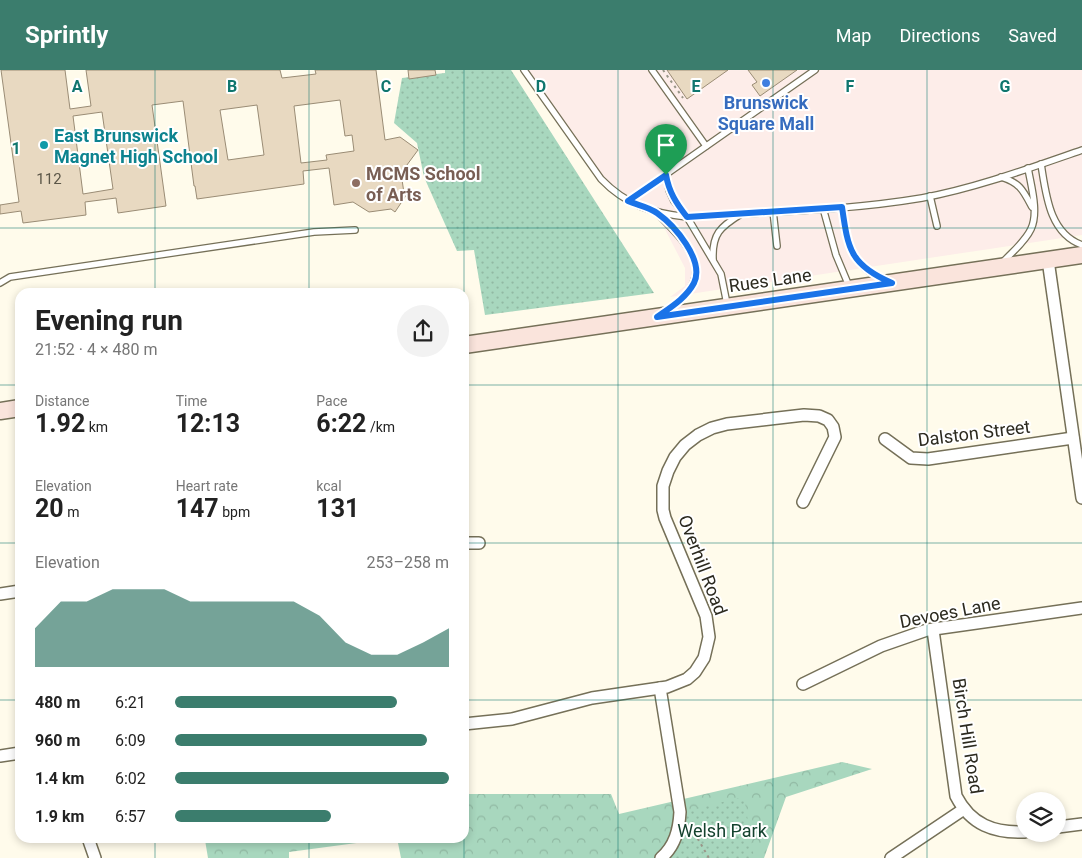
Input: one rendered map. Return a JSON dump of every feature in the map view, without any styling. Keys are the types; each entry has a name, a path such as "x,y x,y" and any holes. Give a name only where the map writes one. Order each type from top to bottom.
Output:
{"main road":[{"name":"Rues Lane","path":"469,344 1082,255"},
{"path":"0,411 15,409"}],"street":[{"path":"1048,260 1082,498"},
{"name":"Overhill Road","path":"469,723 512,719 592,698 660,688 677,684 695,672 704,658 710,637 706,616 665,518 663,486 675,457 685,445 698,435 712,428 727,424 804,415 819,416 828,420 835,437 803,502"},
{"name":"Dalston Street","path":"885,439 911,458 928,459 1073,438"},
{"path":"469,542 479,543"},
{"path":"0,594 15,592"},
{"name":"Devoes Lane","path":"803,684 881,646 902,638 933,630 1082,608"},
{"name":"Birch Hill Road","path":"933,630 956,796 964,809 977,821 989,828 1008,833 1016,833"},
{"path":"660,688 680,812 679,827 672,846 661,858"},
{"path":"0,756 15,754"},
{"path":"891,858 964,809"},
{"path":"1066,826 1082,824"},
{"path":"90,843 96,858"}],"lane":[{"path":"524,70 601,179 611,189 628,201 656,212 687,217 842,207 930,196 967,188 1082,150"},
{"path":"652,70 706,146"},
{"path":"628,201 815,70"},
{"path":"1041,164 1047,202 1056,225 1073,242 1082,245"},
{"path":"997,267 1021,243 1031,229 1034,211 1028,168"},
{"path":"666,175 669,190 674,201 687,217 721,274 727,307"},
{"path":"1001,177 1013,180 1024,192 1034,211"},
{"path":"930,196 937,226"},
{"path":"842,207 848,244 857,261 876,276 892,283"},
{"path":"822,208 836,256 850,289"},
{"path":"774,211 777,246"},
{"path":"656,212 684,241 692,254 696,267 695,282 687,293 678,303 657,317"},
{"path":"713,262 712,248 717,233 725,224 742,213"},
{"path":"0,283 10,277 314,232 355,230"}],"path":[{"path":"663,70 683,98"},
{"path":"679,827 695,834 709,858"}],"shaded area":[{"path":"524,70 1082,70 1082,235 670,297 685,286 685,268 656,212 611,189"}],"green space":[{"path":"445,70 511,70 654,293 485,315 474,250 457,251 424,177 417,143 394,123 402,78 445,73"},
{"path":"842,762 872,769 786,797 764,858 401,858 398,843 469,843 469,794 611,794 619,814"},
{"name":"Welsh Park","path":"744,797 754,858 661,858 680,812"},
{"path":"206,843 356,843 289,852 289,858 208,858"}],"building":[{"name":"East Brunswick Magnet High School","path":"1,70 65,70 70,109 91,106 86,70 280,70 282,78 316,74 315,70 376,70 385,140 400,137 418,150 401,173 404,193 407,194 395,212 391,209 369,212 353,202 334,205 329,168 303,171 304,184 197,199 183,101 152,105 166,206 118,213 116,198 85,202 86,215 23,223 21,211 0,214 0,205 19,202","holes":["340,100 345,136 352,135 354,151 326,155 327,160 301,163 294,106","257,105 264,155 228,160 220,110","102,112 113,189 83,194 73,116"]},
{"path":"408,70 435,70 436,75 409,79"},
{"path":"667,70 728,70 687,99"},
{"name":"Brunswick Square Mall","path":"748,70 797,70 760,96 752,85 757,82"}],"place":[{"name":"Brunswick Square Mall","path":"766,83"},
{"name":"East Brunswick Magnet High School","path":"44,145"},
{"name":"MCMS School of Arts","path":"356,183"}],"route":[{"path":"666,175 669,190 674,201 687,217 842,207 848,244 857,261 876,276 892,283 657,317 678,303 687,293 695,282 696,267 692,254 684,241 656,212 628,201 666,175"}]}
